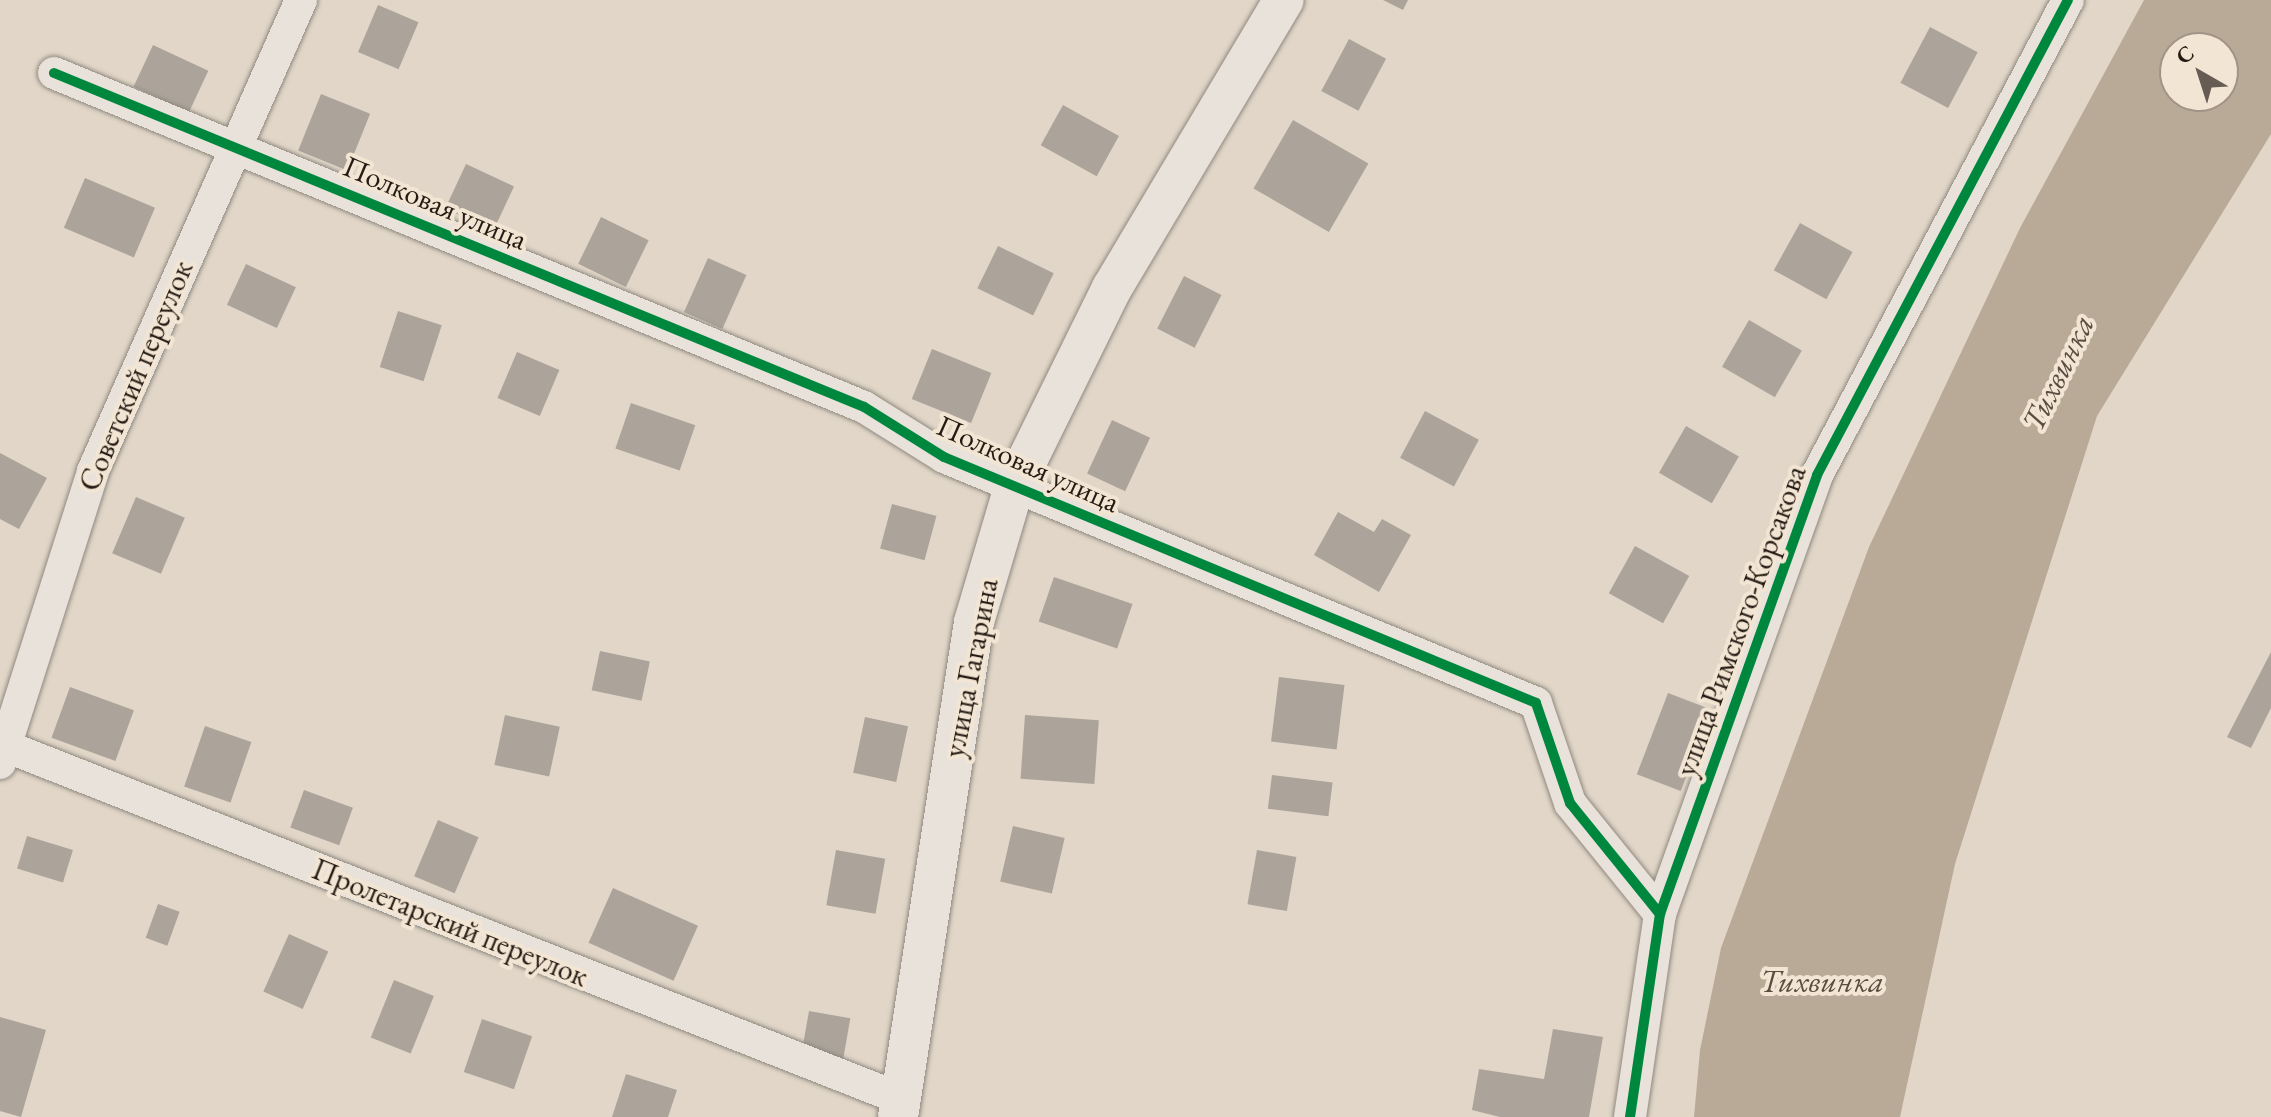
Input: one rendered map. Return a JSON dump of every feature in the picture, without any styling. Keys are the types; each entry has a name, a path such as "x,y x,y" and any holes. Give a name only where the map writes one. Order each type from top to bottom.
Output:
{"street":[{"name":"Советский переулок","path":"2,751 93,471 301,0"},
{"name":"улица Гагарина","path":"900,1108 974,622 1014,487 1112,288 1284,0"},
{"name":"улица Римского-Корсакова","path":"1630,1117 1660,914 1817,475 2068,0"},
{"name":"Полковая улица","path":"54,73 864,407 944,457 1536,703 1570,803 1660,914"},
{"name":"Пролетарский переулок","path":"2,751 900,1108"}],"water":[{"name":"Тихвинка","path":"2144,0 2271,0 2271,134 2097,416 1955,864 1900,1117 1694,1117 1700,1050 1721,948 1869,547 2020,228"}],"building":[{"path":"1383,0 1408,0 1403,10"},
{"path":"378,5 419,22 399,69 358,52"},
{"path":"1930,27 1978,52 1948,108 1900,83"},
{"path":"1349,39 1386,59 1358,111 1321,91"},
{"path":"153,45 208,71 189,112 134,87"},
{"path":"321,94 370,114 347,170 298,151"},
{"path":"1063,105 1119,136 1097,176 1041,145"},
{"path":"1293,120 1368,164 1329,232 1254,188"},
{"path":"466,164 514,186 493,231 445,208"},
{"path":"85,178 155,208 134,257 64,228"},
{"path":"601,217 649,240 626,287 578,264"},
{"path":"1800,223 1852,252 1826,299 1774,270"},
{"path":"998,246 1054,273 1033,315 977,288"},
{"path":"708,258 746,275 722,329 684,312"},
{"path":"246,264 296,287 277,328 227,305"},
{"path":"1184,276 1221,295 1195,348 1157,329"},
{"path":"398,311 442,325 424,381 380,367"},
{"path":"1749,320 1802,350 1775,397 1722,367"},
{"path":"932,349 991,373 971,423 912,399"},
{"path":"517,352 559,370 540,416 497,398"},
{"path":"631,403 695,425 680,471 615,448"},
{"path":"1425,411 1479,440 1454,486 1400,458"},
{"path":"1112,420 1150,438 1125,491 1087,473"},
{"path":"1686,426 1739,456 1712,503 1659,473"},
{"path":"0,453 47,478 19,529 0,519"},
{"path":"136,497 185,518 161,574 112,553"},
{"path":"892,504 936,516 925,560 880,548"},
{"path":"1338,512 1374,532 1382,519 1411,535 1379,592 1314,555"},
{"path":"1635,546 1689,576 1663,623 1609,593"},
{"path":"1054,577 1132,604 1117,648 1039,621"},
{"path":"600,651 650,662 642,701 592,690"},
{"path":"2271,652 2271,708 2251,748 2227,737"},
{"path":"1279,677 1345,685 1337,750 1271,742"},
{"path":"70,687 134,710 115,761 52,738"},
{"path":"1668,693 1712,710 1681,791 1637,774"},
{"path":"505,715 560,727 549,777 494,765"},
{"path":"1025,715 1099,720 1094,784 1021,779"},
{"path":"865,717 908,726 896,782 853,773"},
{"path":"205,726 251,742 230,802 184,787"},
{"path":"1272,775 1333,782 1328,816 1268,809"},
{"path":"304,790 353,808 339,845 290,828"},
{"path":"438,820 479,837 455,893 414,876"},
{"path":"1013,826 1065,838 1052,893 1000,882"},
{"path":"27,836 73,850 63,883 17,869"},
{"path":"836,850 885,859 876,914 826,905"},
{"path":"1257,850 1296,857 1287,911 1247,904"},
{"path":"613,888 698,926 674,981 589,943"},
{"path":"158,904 180,912 167,946 146,938"},
{"path":"289,934 328,951 303,1009 263,992"},
{"path":"394,980 434,996 411,1054 371,1037"},
{"path":"809,1011 850,1018 843,1062 801,1054"},
{"path":"0,1017 46,1030 21,1117 0,1111"},
{"path":"482,1019 532,1036 514,1089 464,1072"},
{"path":"1553,1029 1603,1037 1589,1117 1500,1117 1472,1110 1479,1069 1544,1079"},
{"path":"626,1074 677,1090 668,1117 612,1117"}],"cycle path":[{"path":"1630,1117 1660,914 1817,475 2068,0"},
{"path":"54,73 864,407 944,457 1536,703 1570,803 1660,914"}]}
